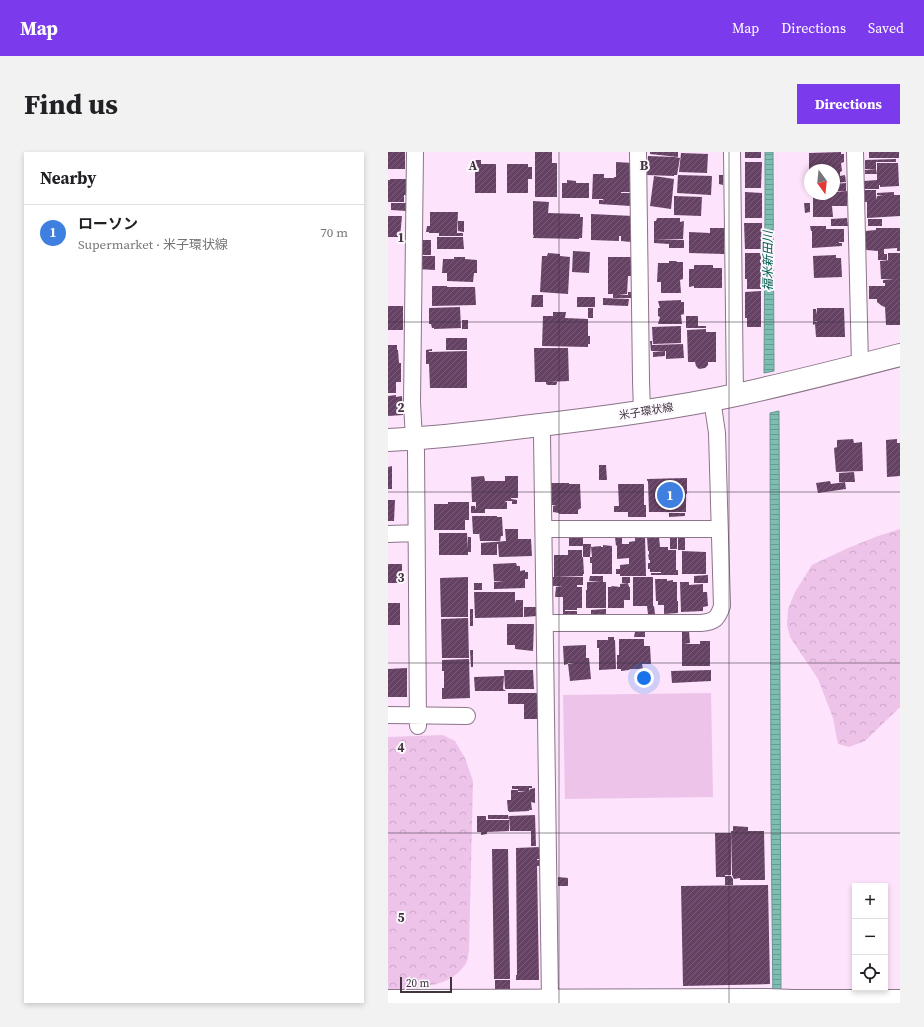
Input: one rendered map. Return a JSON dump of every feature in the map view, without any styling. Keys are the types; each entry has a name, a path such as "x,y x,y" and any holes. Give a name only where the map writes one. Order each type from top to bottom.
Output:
{"main road":[{"name":"米子環状線","path":"388,440 414,439 642,412 735,395 900,355"}],"street":[{"path":"415,152 412,403 416,451 418,721"},
{"path":"638,152 642,412"},
{"path":"732,152 735,395"},
{"path":"855,152 860,365"},
{"path":"545,623 710,623 716,619 722,606 716,433 712,400"},
{"path":"541,425 544,529 550,998"},
{"path":"544,529 719,529"},
{"path":"388,534 416,533"},
{"path":"388,715 418,721 467,716"},
{"path":"388,998 900,998"}],"green space":[{"path":"900,529 900,707 865,741 849,747 838,744 833,718 818,679 790,637 787,625 788,609 795,592 812,565 848,548"},
{"path":"711,693 713,797 565,799 563,695"},
{"path":"443,735 455,741 465,758 473,781 468,958 465,965 458,973 440,983 419,988 388,990 388,737"}],"water":[{"name":"福米新田川","path":"765,152 773,152 774,371 764,373 765,208"},
{"path":"779,411 781,992 773,1003 770,413"}],"building":[{"path":"388,152 405,152 405,169 388,169"},
{"path":"535,152 552,152 552,163 557,163 557,197 535,197"},
{"path":"650,152 678,152 678,157 650,154"},
{"path":"745,152 761,152 761,158 745,158"},
{"path":"841,152 841,154 844,154 844,162 841,163 842,171 840,172 840,164 809,164 809,153"},
{"path":"869,152 899,152 899,158 869,158"},
{"path":"681,153 708,154 707,173 679,172"},
{"path":"648,156 675,157 674,176 647,175"},
{"path":"675,157 680,158 677,175 674,175"},
{"path":"896,159 896,162 876,162 876,169 865,169 865,160"},
{"path":"475,160 481,160 481,164 496,164 496,193 475,193"},
{"path":"616,162 633,163 631,192 621,192 631,193 631,206 599,204 599,200 603,200 604,202 603,199 592,199 593,174 604,174 604,178 616,177"},
{"path":"745,162 762,162 761,188 745,188"},
{"path":"877,163 898,163 899,186 880,187 879,185 879,189 864,189 864,181 877,180"},
{"path":"507,164 528,164 528,167 532,167 532,179 528,179 528,193 507,193"},
{"path":"876,169 877,174 865,174 865,170"},
{"path":"678,175 712,176 711,195 677,193"},
{"path":"719,175 723,175 723,185 719,184"},
{"path":"845,175 846,182 840,182 840,176"},
{"path":"654,176 674,179 671,209 650,206"},
{"path":"407,179 407,195 404,195 404,202 388,202 388,180"},
{"path":"567,180 576,181 576,183 589,183 589,198 562,198 562,183 567,183"},
{"path":"846,183 846,191 840,191 840,184"},
{"path":"864,190 876,190 876,200 877,196 883,195 877,195 877,193 894,192 894,195 900,195 900,216 867,218 867,202 864,202"},
{"path":"847,191 847,206 832,206 833,217 813,217 813,200 840,200 840,192"},
{"path":"745,192 762,193 762,218 745,218"},
{"path":"674,196 702,197 701,216 674,215"},
{"path":"533,201 549,202 548,213 580,214 580,217 583,217 582,238 533,238"},
{"path":"391,203 407,203 407,211 391,210"},
{"path":"804,203 810,203 810,212 805,213"},
{"path":"430,212 458,212 457,233 463,233 463,236 439,236 439,233 426,232 427,226 430,226"},
{"path":"591,214 633,216 631,242 621,241 621,236 619,236 619,241 591,240"},
{"path":"388,216 402,216 400,237 388,237"},
{"path":"657,218 680,218 680,222 684,221 683,239 654,239 654,221 656,221"},
{"path":"847,218 848,226 831,226 831,219"},
{"path":"868,219 882,219 882,226 868,226"},
{"path":"458,221 464,221 464,232 458,231"},
{"path":"744,223 762,223 762,249 745,249"},
{"path":"810,226 826,226 826,229 844,229 844,242 839,242 842,243 842,246 812,248 812,231"},
{"path":"710,228 724,228 724,254 689,253 689,232 710,233"},
{"path":"876,228 900,228 900,251 897,251 897,248 884,249 884,254 887,254 887,260 878,260 878,251 866,250 865,231 876,230"},
{"path":"437,237 463,237 464,249 437,249"},
{"path":"654,239 684,240 684,248 669,248 669,244 654,243"},
{"path":"419,240 431,240 431,255 420,255"},
{"path":"573,251 590,252 589,273 572,272"},
{"path":"548,253 570,257 568,294 540,292 542,256 547,256"},
{"path":"745,253 761,253 761,289 747,289 747,279 745,279"},
{"path":"888,253 900,253 900,325 886,325 885,307 877,302 877,299 869,299 869,286 885,286 883,280 894,279 881,279 880,261 890,260 888,260"},
{"path":"836,255 836,258 841,258 842,277 814,278 813,256"},
{"path":"417,256 435,256 435,270 417,269"},
{"path":"454,257 465,257 465,259 477,260 477,273 474,273 473,282 447,281 447,273 442,273 443,259 454,259"},
{"path":"608,257 631,257 632,276 628,276 627,294 618,295 628,295 628,292 633,292 633,298 613,298 613,294 608,294"},
{"path":"669,261 683,262 683,279 680,280 681,293 661,293 661,282 657,282 658,263 669,263"},
{"path":"694,265 713,265 713,268 722,268 722,288 689,287 689,269 694,269"},
{"path":"432,286 475,287 476,305 432,306"},
{"path":"761,291 761,327 747,327 747,318 745,318 745,292"},
{"path":"532,295 543,295 543,307 531,307"},
{"path":"577,297 595,297 595,307 577,307"},
{"path":"603,298 629,299 628,306 603,305"},
{"path":"681,300 681,302 684,302 684,314 681,315 682,324 658,324 660,317 658,316 658,308 660,308 658,301"},
{"path":"388,306 403,306 403,330 388,330"},
{"path":"460,307 461,328 434,329 432,328 431,324 429,324 429,308"},
{"path":"588,308 593,308 593,318 588,318"},
{"path":"817,308 844,308 845,337 816,337 815,324 813,325 813,309 816,309 817,315"},
{"path":"553,312 566,312 565,318 588,319 588,336 590,336 590,344 588,344 588,347 542,346 543,316 553,316"},
{"path":"686,316 698,316 698,326 706,326 706,328 686,328"},
{"path":"462,320 468,320 468,329 462,329"},
{"path":"681,326 681,343 653,344 652,327"},
{"path":"706,329 706,332 716,332 716,362 708,362 708,365 705,368 699,369 695,362 688,362 687,330"},
{"path":"446,338 467,338 467,350 446,350"},
{"path":"650,341 652,341 652,345 683,344 684,358 666,359 666,351 651,351"},
{"path":"388,345 397,345 399,363 401,363 401,382 396,382 396,393 388,393"},
{"path":"534,348 568,348 569,381 549,382 557,382 556,385 548,385 546,382 535,382"},
{"path":"432,349 432,351 429,352 467,351 467,388 430,388 429,364 426,364 426,350"},
{"path":"665,351 665,356 653,357 653,352"},
{"path":"396,395 396,397 402,396 403,415 388,416 388,396"},
{"path":"853,439 854,443 862,442 863,471 836,472 834,448 837,447 837,440"},
{"path":"897,439 897,443 900,443 900,476 887,477 886,440"},
{"path":"599,465 606,465 607,480 599,480"},
{"path":"392,466 392,489 388,489 388,467"},
{"path":"854,472 855,482 839,482 839,473"},
{"path":"484,476 485,481 505,481 505,476 518,476 518,498 511,498 517,500 517,504 512,504 512,501 504,501 507,502 507,509 485,509 485,513 471,513 471,506 475,506 476,510 476,502 472,502 471,477"},
{"path":"687,478 686,512 649,512 647,479"},
{"path":"830,481 831,484 845,482 846,489 818,493 816,483"},
{"path":"551,483 580,484 581,508 578,510 578,514 559,514 553,512 553,506 556,505 552,505"},
{"path":"618,484 644,484 644,505 646,505 646,517 628,517 628,512 614,512 614,506 619,506"},
{"path":"388,500 395,500 394,521 388,521"},
{"path":"448,502 469,502 469,520 465,520 465,530 434,530 434,504 448,504"},
{"path":"669,513 685,513 685,516 669,517"},
{"path":"472,516 502,517 503,536 501,536 500,541 480,541 479,531 479,534 473,534"},
{"path":"505,529 518,529 518,539 531,539 532,556 499,557 498,544 497,555 481,555 481,543 506,541"},
{"path":"439,533 467,533 468,549 468,537 471,537 471,552 468,552 468,555 439,555"},
{"path":"615,537 622,537 622,544 629,544 629,542 635,541 635,537 645,537 646,576 620,576 620,574 616,574 616,569 620,569 620,565 629,564 629,558 617,559 617,545 616,546"},
{"path":"647,537 659,537 660,547 668,547 668,550 676,550 676,570 678,570 678,575 651,575 651,573 661,572 650,572 650,569 648,569 648,563 650,563 650,560 648,554 649,555"},
{"path":"670,537 677,537 677,549 670,549"},
{"path":"678,537 685,537 685,550 678,550"},
{"path":"569,538 583,538 583,546 569,546"},
{"path":"583,544 591,544 590,557 583,557"},
{"path":"603,545 612,546 612,574 592,574 592,563 590,563 590,557 592,557 591,547 603,547"},
{"path":"568,550 582,550 583,576 554,577 554,555 568,555"},
{"path":"682,551 706,552 706,574 682,574"},
{"path":"516,563 517,566 520,566 520,571 525,570 525,572 528,572 528,579 525,579 525,588 494,589 494,582 504,581 494,581 493,564"},
{"path":"388,564 402,564 402,583 388,583"},
{"path":"708,575 708,583 694,583 694,576"},
{"path":"590,576 603,576 603,582 606,582 606,608 586,608 587,582 601,582 589,581"},
{"path":"468,577 468,617 441,617 440,578"},
{"path":"553,577 583,577 583,585 577,585 577,587 582,587 582,608 577,608 577,610 565,610 577,611 577,615 563,615 563,597 555,597 556,587 563,586 553,586"},
{"path":"622,577 630,577 630,583 622,583"},
{"path":"633,577 653,577 653,606 633,606"},
{"path":"655,579 667,579 667,581 673,580 673,582 677,582 678,613 664,614 664,605 658,605 658,601 656,601"},
{"path":"680,582 689,582 689,585 703,584 703,592 707,592 708,606 703,607 703,611 681,612"},
{"path":"474,583 482,583 482,590 474,590"},
{"path":"628,583 630,587 630,600 624,600 624,608 608,608 608,587 620,587 620,584"},
{"path":"474,592 515,592 515,603 516,600 523,600 523,617 475,618"},
{"path":"388,603 400,603 400,625 388,625"},
{"path":"647,606 654,606 655,614 648,614"},
{"path":"524,607 537,607 537,616 524,617"},
{"path":"470,609 473,609 473,626 470,626"},
{"path":"606,609 606,614 591,615 591,610"},
{"path":"468,618 469,658 442,658 441,619"},
{"path":"507,624 534,624 533,651 515,649 515,645 507,645"},
{"path":"645,631 645,637 634,637 635,632"},
{"path":"682,631 689,631 690,643 684,644 700,644 700,641 710,641 710,666 682,666"},
{"path":"608,637 614,637 615,640 616,669 599,670 599,648 597,648 597,640 608,640"},
{"path":"619,639 644,639 644,646 650,646 651,664 642,664 643,669 621,671 621,669 617,669"},
{"path":"586,645 586,658 589,658 591,679 570,681 568,664 564,665 563,646"},
{"path":"470,650 473,650 473,667 471,667"},
{"path":"469,659 470,698 442,699 442,688 444,688 444,671 442,671 442,660"},
{"path":"407,668 407,697 388,697 388,669"},
{"path":"504,670 533,670 534,689 505,689"},
{"path":"711,670 711,681 672,683 671,671"},
{"path":"504,676 503,689 506,691 475,691 474,677"},
{"path":"508,693 538,693 539,719 524,719 524,704 508,704"},
{"path":"512,786 532,786 532,788 529,788 529,791 530,789 535,788 535,803 531,802 532,810 508,811 507,800 511,800 511,790 518,790 512,789"},
{"path":"488,815 508,815 509,819 488,819"},
{"path":"535,815 536,846 531,846 531,831 510,831 509,816"},
{"path":"477,816 486,816 486,820 509,820 509,831 487,832 487,834 481,835 481,832 477,832"},
{"path":"733,826 748,827 748,831 764,831 765,880 734,879 732,875 731,831 733,831"},
{"path":"715,833 731,833 731,875 725,875 725,877 716,877"},
{"path":"540,847 541,859 537,859 540,860 540,866 537,866 539,980 516,980 516,848"},
{"path":"492,849 508,849 510,979 494,979"},
{"path":"725,876 731,876 733,879 733,885 725,885"},
{"path":"558,877 568,878 568,886 558,886"},
{"path":"768,885 770,984 683,986 681,886"},
{"path":"495,980 510,980 510,991 495,991"}],"place":[{"name":"ローソン","path":"670,495"}]}
